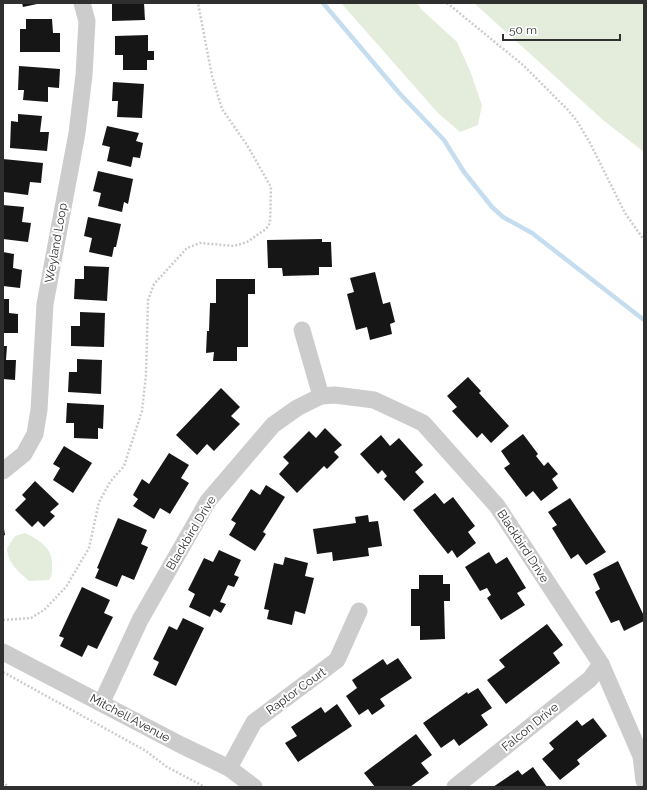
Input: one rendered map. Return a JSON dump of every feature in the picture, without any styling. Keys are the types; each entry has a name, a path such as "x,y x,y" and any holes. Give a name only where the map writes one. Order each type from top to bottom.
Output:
{"street":[{"name":"Weyland Loop","path":"3,471 24,454 35,434 39,410 45,304 77,133 84,74 87,22 82,3"},
{"path":"302,330 321,396"},
{"name":"Blackbird Drive","path":"102,702 140,620 208,501 273,425 297,408 321,396 335,395 374,400 423,423 497,506 601,664 640,756 644,781"},
{"name":"Raptor Court","path":"229,768 254,722 337,660 359,611"},
{"name":"Mitchell Avenue","path":"3,652 102,702 181,745 229,768 254,787"},
{"name":"Falcon Drive","path":"455,787 590,679 601,664"}],"path":[{"path":"3,620 31,618 44,610 66,586 89,548 99,502 110,482 124,466 142,411 146,375 148,300 154,284 187,248 200,243 234,246 247,242 266,229 270,223 271,187 247,145 222,109 212,76 198,3"},
{"path":"447,3 523,65 577,121 625,213 644,240"},
{"path":"3,672 146,751 167,766 204,787"},
{"path":"3,781 8,787"}],"green space":[{"path":"341,3 417,3 422,10 457,42 470,71 482,105 478,125 460,132 438,113"},
{"path":"474,3 644,3 644,152 603,120"},
{"path":"25,533 36,539 49,551 52,561 52,574 49,580 29,581 17,570 9,558 7,548 15,536"}],"building":[{"path":"22,3 37,3 37,4 23,7"},
{"path":"112,3 144,3 145,20 112,21"},
{"path":"26,19 52,19 53,33 60,33 60,52 20,52 20,29 26,29"},
{"path":"148,35 148,51 154,51 154,60 147,60 147,70 123,70 123,55 115,55 115,36"},
{"path":"19,66 60,69 59,88 48,87 48,102 23,100 24,90 18,90"},
{"path":"113,82 144,84 142,118 117,117 118,101 112,101"},
{"path":"18,114 42,116 40,132 49,132 47,151 10,148 11,121 18,122"},
{"path":"107,126 139,133 136,141 143,143 140,158 133,157 131,167 107,161 110,147 102,145"},
{"path":"3,159 43,163 41,183 30,182 28,195 4,192"},
{"path":"98,171 133,179 128,204 124,202 122,212 98,206 101,193 93,191"},
{"path":"3,205 24,207 22,222 31,223 28,242 3,239"},
{"path":"88,217 121,224 116,247 114,247 112,257 89,252 92,238 84,236"},
{"path":"322,239 322,242 331,242 332,267 319,267 319,275 283,276 282,268 268,268 267,240"},
{"path":"3,252 14,254 13,268 22,270 20,288 3,286"},
{"path":"84,266 109,267 107,301 74,299 75,279 84,279"},
{"path":"375,272 383,304 390,302 395,322 390,324 392,334 370,340 367,327 356,330 347,294 354,292 350,278"},
{"path":"216,279 255,279 255,294 248,294 248,347 237,347 237,361 213,361 214,352 206,353 207,331 209,331 210,303 216,303"},
{"path":"3,299 9,299 9,313 18,314 18,333 3,333"},
{"path":"80,312 105,313 104,347 71,346 71,326 80,326"},
{"path":"3,346 7,346 6,360 16,360 15,380 3,379"},
{"path":"77,359 102,360 101,394 68,392 69,372 77,372"},
{"path":"468,377 481,391 479,393 509,426 491,443 482,433 477,438 452,411 457,407 447,396"},
{"path":"221,388 240,407 231,416 240,424 214,451 207,444 197,455 176,435"},
{"path":"67,403 104,405 103,429 98,428 98,439 74,438 74,423 66,423"},
{"path":"325,428 342,445 334,452 339,457 327,469 324,466 297,493 279,474 289,463 283,457 309,431 316,438"},
{"path":"523,434 538,454 536,456 544,466 548,462 558,474 552,479 558,488 541,501 533,491 526,497 504,468 510,464 501,451"},
{"path":"381,435 390,446 399,438 423,465 415,472 424,482 404,501 384,479 387,476 382,470 378,474 360,454"},
{"path":"64,446 92,463 73,493 53,480 60,468 53,464"},
{"path":"169,453 189,465 181,478 189,483 170,514 160,508 154,519 133,506 138,499 133,495 142,479 149,484"},
{"path":"35,481 59,504 50,512 55,516 44,527 38,521 32,527 15,510 26,499 22,495"},
{"path":"266,485 285,497 263,532 266,534 255,551 229,535 236,523 231,520 251,489 260,495"},
{"path":"435,493 444,504 453,497 475,526 468,532 476,543 457,558 452,550 448,554 413,510"},
{"path":"570,498 606,552 586,565 578,554 571,559 552,528 557,525 548,512"},
{"path":"368,515 369,522 378,521 382,546 368,548 369,556 333,561 332,552 317,554 313,529 356,523 355,517"},
{"path":"118,518 147,530 141,544 148,547 134,580 122,575 117,587 95,578 99,569 97,568"},
{"path":"3,523 5,535 3,536"},
{"path":"219,550 241,560 234,575 239,577 234,587 228,585 220,602 226,604 221,613 214,609 210,617 189,607 195,594 188,590 204,558 213,562"},
{"path":"489,552 496,564 507,557 526,588 517,593 525,605 501,620 487,598 491,595 487,588 480,591 465,567"},
{"path":"285,557 308,563 305,576 314,578 305,614 295,611 292,625 267,619 269,610 264,609 274,563 283,565"},
{"path":"618,561 644,616 644,621 624,631 619,620 611,623 595,592 600,589 593,574"},
{"path":"419,575 443,575 443,584 450,584 450,601 444,601 445,639 420,640 420,626 411,626 411,589 419,589"},
{"path":"82,587 110,600 104,613 113,617 97,649 88,645 82,657 60,646 64,638 59,636"},
{"path":"183,618 204,628 176,686 153,675 159,662 153,659 169,626 177,630"},
{"path":"547,624 563,645 553,653 560,663 506,704 487,680 505,667 499,660"},
{"path":"398,658 412,678 380,699 385,706 372,715 368,709 359,715 346,696 357,688 352,680 383,659 387,665"},
{"path":"478,688 492,708 481,715 488,725 459,746 454,739 441,748 423,723 467,692 468,694"},
{"path":"337,704 352,726 298,762 285,743 297,736 291,727 321,707 325,713"},
{"path":"593,718 607,736 577,760 580,764 560,780 542,759 554,749 549,743 577,720 582,726"},
{"path":"416,734 432,755 421,763 429,773 410,787 375,787 364,773"},
{"path":"533,767 547,787 493,787 518,770 522,775"}],"waterway":[{"path":"323,3 400,94 444,140 464,172 492,207 503,217 532,233 644,320"}]}
